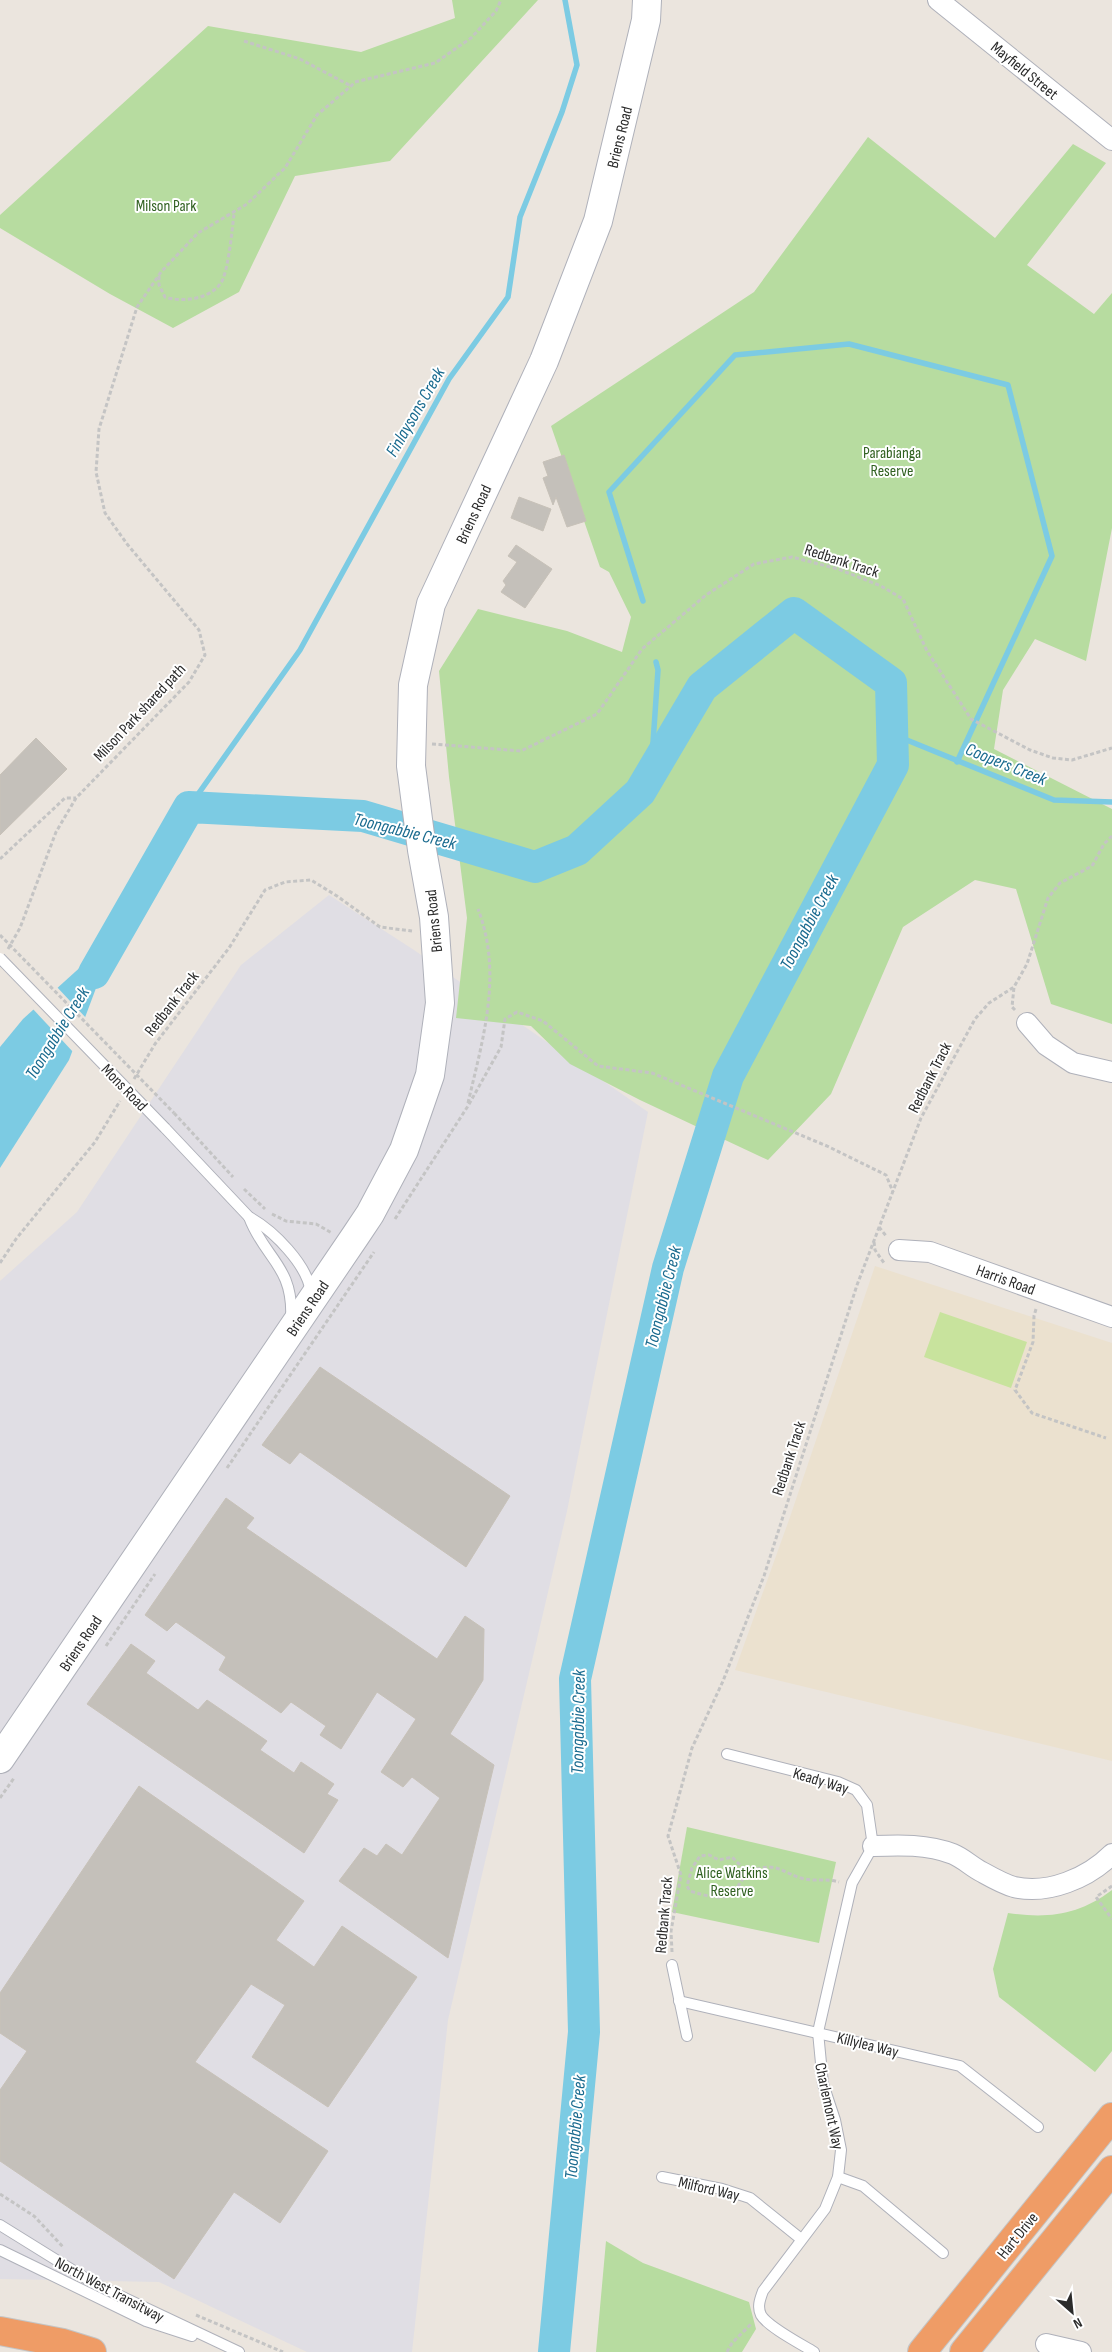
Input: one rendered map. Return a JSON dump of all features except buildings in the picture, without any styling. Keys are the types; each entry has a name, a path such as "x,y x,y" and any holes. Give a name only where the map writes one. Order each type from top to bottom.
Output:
{"highway":[{"name":"Hart Drive","path":"922,2352 1112,2117"},
{"name":"Hart Drive","path":"964,2352 1112,2170"},
{"path":"0,2331 39,2338 92,2352"}],"street":[{"name":"Briens Road","path":"0,1759 370,1214 404,1150 430,1075 440,1003 424,924 422,850 411,766 413,685 431,604 544,361 598,221 644,29 647,0"},
{"name":"Mayfield Street","path":"938,0 1112,140"},
{"path":"1027,1022 1046,1045 1072,1063 1112,1072"},
{"name":"Harris Road","path":"899,1250 930,1252 1112,1317"},
{"path":"873,1846 911,1845 953,1854 982,1872 1013,1886 1036,1889 1062,1884 1083,1876 1112,1854"},
{"path":"1046,2344 1081,2352"}],"lane":[{"name":"Mons Road","path":"3,956 250,1217 262,1224 296,1260 307,1274 312,1300"},
{"name":"Mons Road","path":"250,1217 256,1234 266,1246 288,1284 291,1303 289,1335"},
{"name":"Keady Way","path":"727,1754 838,1782 856,1790 867,1805 873,1846"},
{"name":"Charlemont Way","path":"761,2314 758,2303 763,2291 825,2209 838,2177 841,2150 835,2120 823,2084 818,2032 852,1883 873,1846"},
{"path":"672,1965 687,2036"},
{"name":"Killylea Way","path":"679,2001 960,2066 1038,2127"},
{"name":"Milford Way","path":"662,2177 722,2189 750,2198 801,2239"},
{"path":"838,2177 863,2186 943,2253"},
{"name":"North West Transitway","path":"0,2225 95,2284 239,2352"},
{"name":"North West Transitway","path":"0,2250 146,2322 224,2346"},
{"path":"761,2314 768,2323 814,2352"}],"path":[{"path":"234,213 222,280 207,294 177,301 165,297 159,285 159,276 198,233 247,204 285,168 317,115 355,82 435,63 471,38 496,12 501,0"},
{"path":"244,41 300,59 350,86"},
{"name":"Milson Park shared path","path":"3,956 20,928 56,832 76,798 189,682 205,655 199,630 127,544 105,513 96,472 99,429 137,306 159,276"},
{"name":"Redbank Track","path":"432,744 521,751 597,714 642,650 706,595 754,564 792,557 838,569 881,586 902,599 927,652 971,719 1002,736 1053,758 1072,760 1112,748"},
{"path":"0,859 65,798 76,798"},
{"name":"Redbank Track","path":"672,1965 671,1931 681,1875 668,1836 690,1756 723,1681 764,1576 798,1466 879,1227 921,1118 966,1035 989,1003 1014,988 1027,964 1048,898 1060,883 1092,866 1104,844 1112,836"},
{"name":"Redbank Track","path":"130,1085 155,1044 229,948 265,890 285,882 311,880 380,927 424,924"},
{"path":"468,1106 488,1017 489,958 487,935 478,909"},
{"path":"0,935 268,1212 286,1220 316,1224 336,1235"},
{"path":"408,1198 468,1106 502,1047 505,1019 517,1012 543,1021 598,1066 652,1072 827,1146 886,1175 893,1192"},
{"path":"0,1263 16,1239 95,1142 125,1093"},
{"path":"1036,1309 1033,1342 1015,1390 1032,1412 1106,1438"},
{"path":"749,1874 732,1856 719,1860 704,1855 700,1856 695,1862 688,1886 690,1891 721,1899 733,1894 749,1874 762,1868 777,1867 800,1878 852,1883"},
{"path":"1112,1886 1096,1897 1112,1919"},
{"path":"0,2194 34,2216 65,2249 72,2252"},
{"path":"193,2313 283,2352"},
{"path":"727,2352 732,2343 761,2314"}],"shaded area":[{"path":"329,895 414,950 648,1112 567,1511 448,2020 412,2352 307,2352 159,2282 0,2279 0,1281 77,1212 241,965"},
{"path":"875,1266 1112,1343 1112,1761 735,1670 790,1517"}],"green space":[{"name":"Milson Park","path":"452,0 538,0 390,161 295,176 239,292 173,328 110,294 0,228 0,215 208,26 361,52 455,18"},
{"name":"Parabianga Reserve","path":"868,137 995,238 1073,144 1106,163 1027,265 1094,314 1112,293 1112,528 1086,661 1035,639 1003,690 994,749 1112,809 1112,1024 1051,1004 1016,889 975,880 903,927 831,1094 768,1160 640,1100 570,1064 531,1026 456,1018 467,918 449,777 439,671 478,609 567,631 622,652 631,617 609,572 600,567 551,426 754,292"},
{"path":"940,1312 1027,1342 1011,1388 924,1357"},
{"name":"Alice Watkins Reserve","path":"687,1827 836,1862 819,1943 672,1912"},
{"path":"1112,1890 1112,2051 1095,2072 999,1997 993,1969 1008,1913 1050,1915 1063,1913 1087,1905"},
{"path":"606,2241 643,2263 749,2302 756,2329 742,2352 596,2352"}],"water":[{"name":"Toongabbie Creek","path":"116,935 69,1060 0,1168 0,1047 23,1019"}],"pier":[{"path":"56,986 87,1019 74,1053 32,1008"}],"waterway":[{"name":"Finlaysons Creek","path":"189,807 300,650 449,379 508,297 520,217 562,112 577,65 565,0"},
{"path":"643,601 609,492 735,355 849,344 1008,385 1052,556 957,762"},
{"name":"Toongabbie Creek","path":"94,973 189,807 363,816 535,867 577,850 640,792 702,687 794,613 891,683 893,765 728,1076 668,1268 575,1679 584,2032 554,2352"},
{"path":"651,772 658,670 656,662"},
{"name":"Coopers Creek","path":"892,734 1054,800 1112,802"}]}
